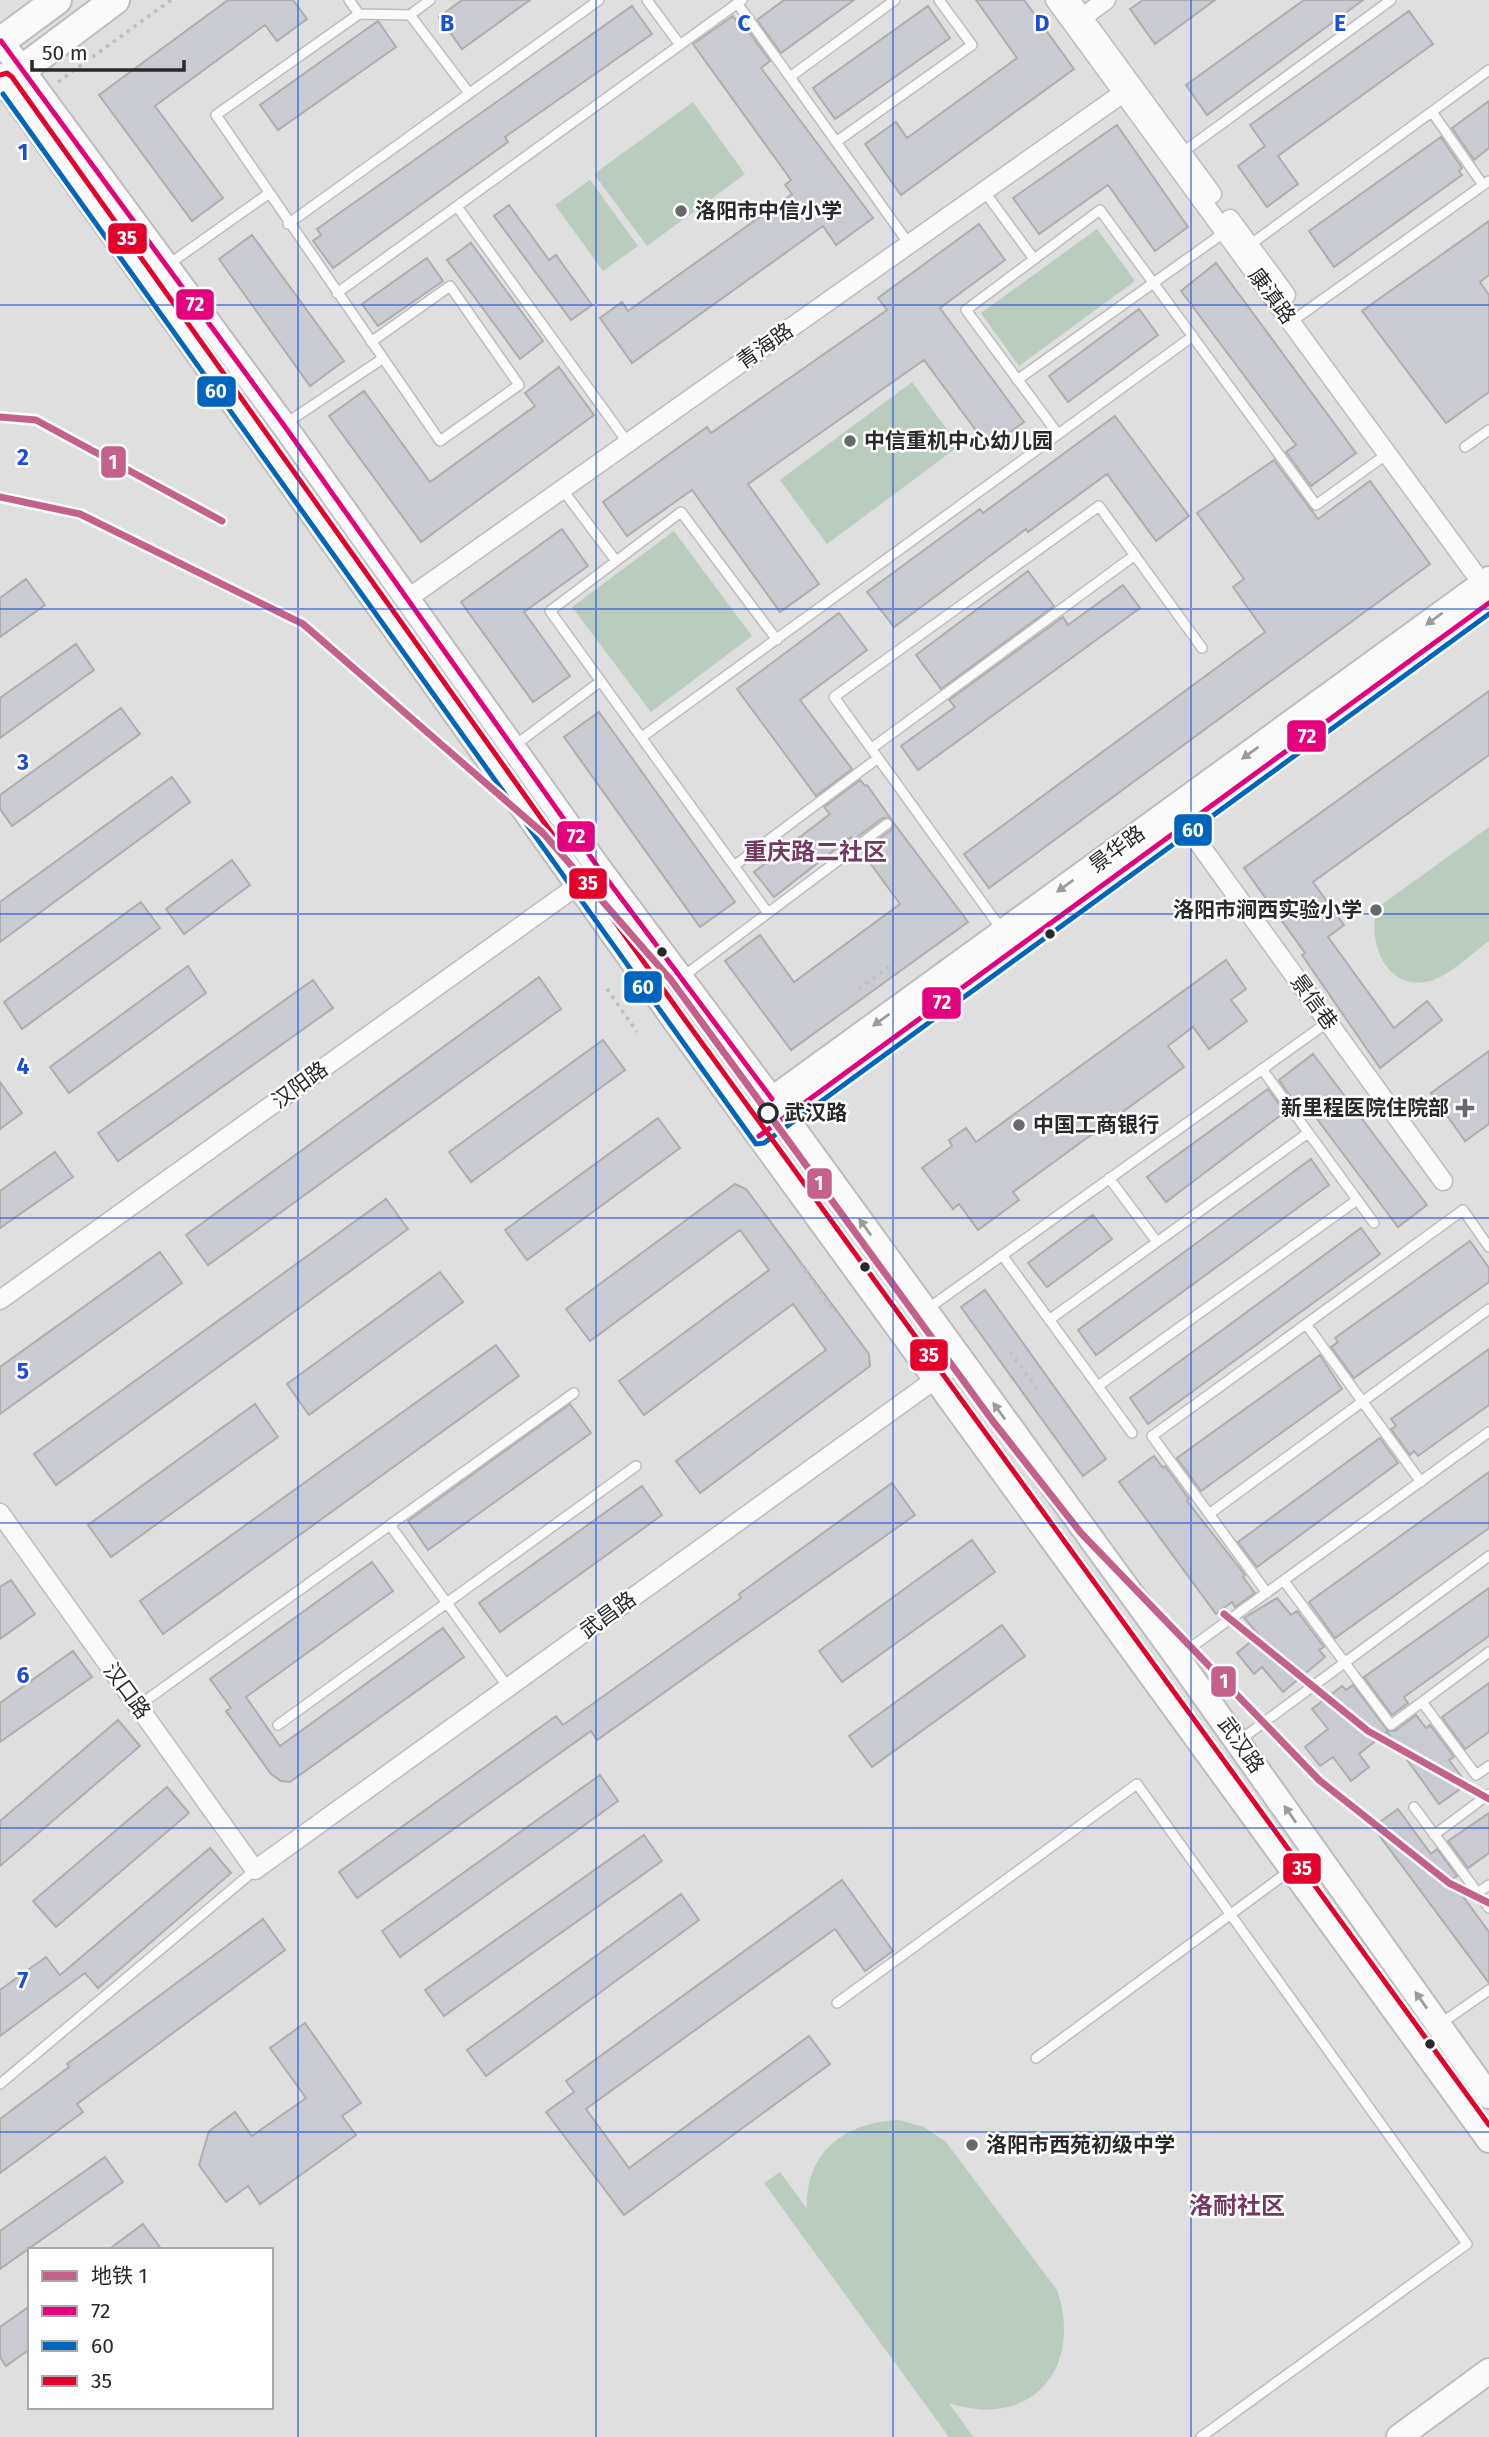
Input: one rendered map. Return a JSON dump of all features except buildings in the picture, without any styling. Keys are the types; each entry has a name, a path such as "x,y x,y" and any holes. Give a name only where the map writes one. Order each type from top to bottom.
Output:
{"main road":[{"path":"0,41 57,0"},
{"path":"6,78 115,0"},
{"name":"武汉路","path":"0,41 6,78 578,886 1489,2140"},
{"name":"武汉路","path":"6,78 40,96 283,424 600,870 926,1310 1238,1741 1489,2096"},
{"name":"景华路","path":"1008,939 1184,823 1488,586"},
{"name":"景华路","path":"752,1127 1488,586"},
{"path":"1399,2437 1489,2371"}],"street":[{"name":"康滇路","path":"1055,0 1078,21 1488,586"},
{"name":"康滇路","path":"1070,0 1078,21 1123,93 1177,156 1225,232 1245,249"},
{"path":"1078,21 1106,0"},
{"name":"青海路","path":"407,598 1123,93"},
{"name":"康滇路","path":"1296,319 1387,454 1488,586"},
{"name":"景信巷","path":"1184,823 1443,1181"},
{"name":"汉阳路","path":"0,1300 600,870"},
{"name":"武昌路","path":"255,1870 962,1360"},
{"name":"汉口路","path":"0,1513 255,1870"}],"lane":[{"path":"349,0 359,14"},
{"path":"371,342 450,286 519,385 440,441 382,359 268,194 216,115 359,14 410,15 430,0"},
{"path":"288,223 598,0"},
{"path":"647,0 680,46"},
{"path":"790,77 894,0"},
{"path":"836,142 972,45 939,0"},
{"path":"1177,156 1391,0"},
{"path":"337,293 739,2 909,244"},
{"path":"410,15 469,93"},
{"path":"1245,249 1489,70"},
{"path":"1296,319 1486,183 1433,112"},
{"path":"984,191 1034,259"},
{"path":"165,267 268,194"},
{"path":"458,208 628,443"},
{"path":"1058,434 966,310 1100,210 1316,505 1387,454"},
{"path":"1017,380 1225,232"},
{"path":"642,737 1194,336"},
{"path":"283,424 382,359"},
{"path":"1465,447 1489,430"},
{"path":"562,489 616,561"},
{"path":"1008,939 834,697 1100,506 1202,648"},
{"path":"768,913 550,611 681,512 777,639"},
{"path":"872,748 1135,555"},
{"path":"513,747 601,681"},
{"path":"734,866 878,758"},
{"path":"681,979 887,824"},
{"path":"926,1310 1328,1022"},
{"path":"1262,1069 1374,1223"},
{"path":"1049,1320 1308,1133"},
{"path":"1109,1178 1157,1242"},
{"path":"1098,1386 1357,1200"},
{"path":"1267,1593 1152,1436 1462,1210 1489,1247"},
{"path":"1002,1255 1132,1433"},
{"path":"1209,1514 1489,1309"},
{"path":"1306,1324 1421,1482"},
{"path":"138,1706 574,1393"},
{"path":"1177,1657 1489,1432"},
{"path":"278,1725 636,1466"},
{"path":"390,1525 508,1687"},
{"path":"1238,1741 1489,1556"},
{"path":"1284,1581 1391,1725 1489,1652"},
{"path":"1422,1702 1476,1775 1489,1766"},
{"path":"837,2003 1137,1784 1467,2244 1201,2437"},
{"path":"1434,1835 1489,1794"},
{"path":"1414,1807 1489,1908"},
{"path":"1036,2058 1316,1852"},
{"path":"0,2084 255,1870"},
{"path":"1478,1893 1489,1885"},
{"path":"1439,2025 1489,1990"}],"path":[{"path":"40,96 172,0"},
{"path":"859,989 889,967"},
{"path":"607,989 637,1032"},
{"path":"800,1263 832,1310"},
{"path":"1010,1352 1038,1390"}],"green space":[{"path":"693,102 745,174 647,246 594,174"},
{"path":"590,180 638,246 603,271 555,205"},
{"path":"1097,229 1135,281 1019,366 981,313"},
{"path":"912,382 959,446 827,544 780,480"},
{"path":"674,531 752,636 651,712 572,607"},
{"path":"1489,827 1489,941 1437,979 1415,982 1402,979 1392,972 1378,950 1375,936 1377,908"},
{"path":"899,2120 924,2127 946,2142 1057,2290 1063,2319 1063,2345 1056,2368 1044,2386 1026,2400 1004,2408 978,2409 949,2403 973,2437 949,2437 764,2183 780,2172 807,2209 808,2189 813,2171 832,2144 862,2127"}],"metro line":[{"name":"1","path":"0,417 36,420 222,521"},
{"name":"1","path":"0,497 80,514 303,624 543,833 671,980 992,1420 1081,1533 1319,1780 1449,1883 1489,1903"},
{"name":"1","path":"1224,1614 1368,1731 1489,1799"}],"transit line":[{"name":"72","path":"1,41 283,424 600,870 772,1099"},
{"name":"35","path":"0,75 7,73 12,77 683,1017 1489,2125"},
{"name":"60","path":"3,94 756,1144 764,1143 1489,614"},
{"name":"72","path":"759,1136 1489,603"}],"place":[{"name":"洛阳市中信小学","path":"681,211"},
{"name":"中信重机中心幼儿园","path":"850,441"},
{"name":"洛阳市涧西实验小学","path":"1376,910"},
{"name":"新里程医院住院部","path":"1465,1108"},
{"name":"武汉路","path":"768,1113"},
{"name":"中国工商银行","path":"1019,1125"},
{"name":"洛阳市西苑初级中学","path":"972,2145"}],"district":[{"name":"重庆路二社区","path":"815,852"},
{"name":"洛耐社区","path":"1237,2206"}]}
